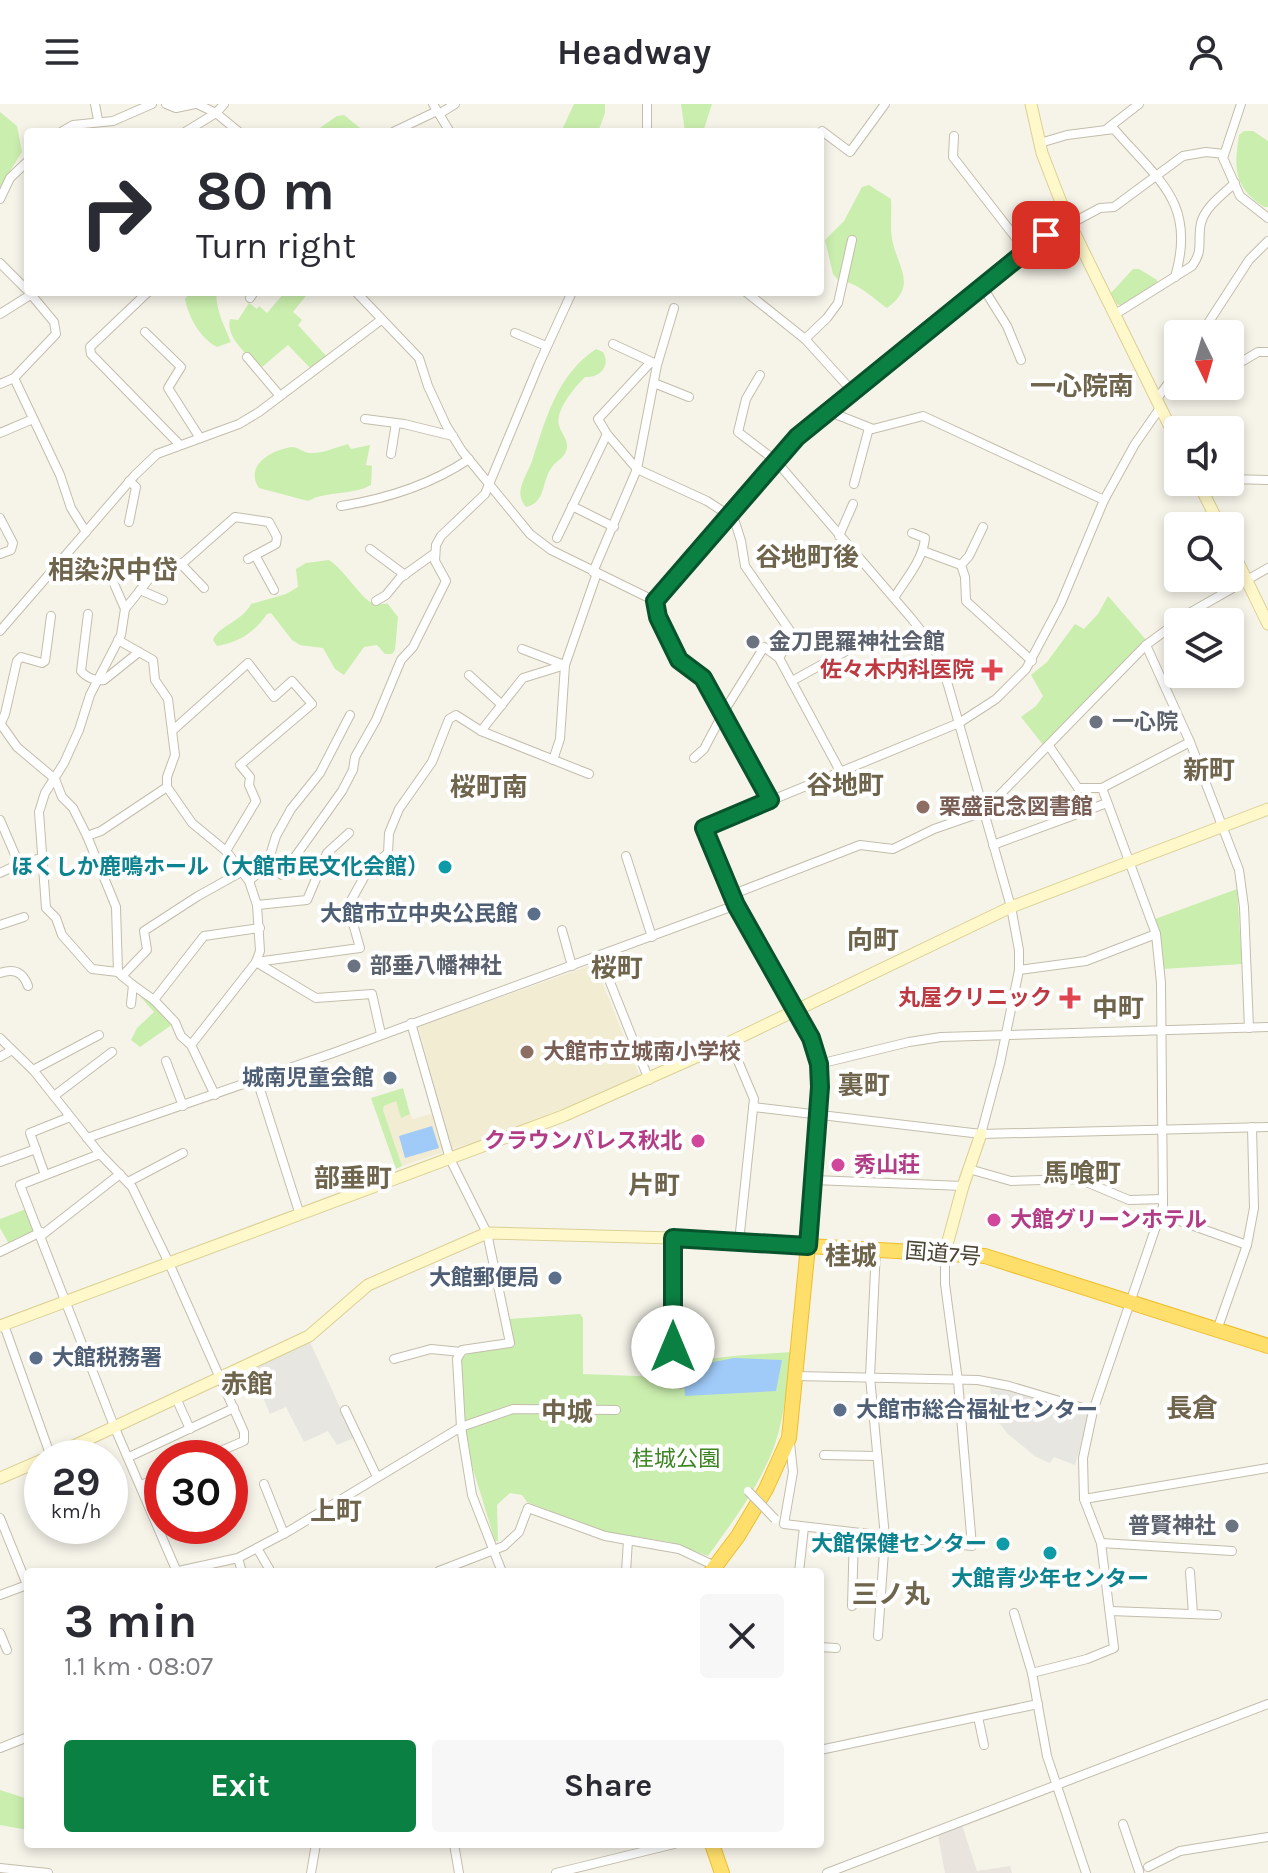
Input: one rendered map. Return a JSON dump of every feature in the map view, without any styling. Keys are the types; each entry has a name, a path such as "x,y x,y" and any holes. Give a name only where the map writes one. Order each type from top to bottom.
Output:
{"highway":[{"name":"国道7号","path":"808,1246 985,1256 1268,1346"},
{"path":"714,1568 738,1536 766,1489 789,1438 808,1246"},
{"path":"713,1848 722,1873"}],"street":[{"path":"95,104 98,120"},
{"path":"68,128 98,120 113,121 152,104"},
{"path":"166,104 176,108 196,104 216,113 234,128"},
{"path":"192,128 216,113 224,104"},
{"path":"400,128 436,109 455,104"},
{"path":"647,104 647,128"},
{"path":"824,132 850,152 885,104"},
{"path":"1031,104 1040,143 1068,221 1164,416"},
{"path":"1108,128 1139,104"},
{"path":"1241,104 1223,158 1240,196 1268,218"},
{"path":"436,109 448,128"},
{"path":"1040,143 1114,129 1171,196 1180,214 1181,258 1175,277"},
{"path":"954,136 953,157 1026,251"},
{"path":"655,601 797,437 1026,251 1068,221 1100,208 1114,207 1183,156 1206,152 1224,154"},
{"path":"0,199 10,178 24,165"},
{"path":"1114,315 1192,266 1199,256 1201,222 1209,208 1235,183"},
{"path":"805,339 838,303 852,240"},
{"path":"1210,320 1249,260 1268,241"},
{"path":"0,263 24,285"},
{"path":"982,286 1007,326 1021,360"},
{"path":"0,314 25,296"},
{"path":"0,384 14,378 56,334 54,322 34,296"},
{"path":"144,296 90,347 91,354 179,444"},
{"path":"360,296 419,358 428,386 453,436 530,534 551,550 655,601"},
{"path":"267,865 282,875 342,791 401,660 413,647 446,581 435,561 441,536 485,494 570,296"},
{"path":"751,296 805,339 854,393"},
{"path":"553,760 560,739 565,665 595,572 637,469 654,383 654,363 674,308"},
{"path":"0,631 129,481 157,454 239,424 381,320"},
{"path":"145,332 181,367 168,388 200,438"},
{"path":"515,333 546,346"},
{"path":"613,344 654,363"},
{"path":"1244,360 1258,352 1268,352"},
{"path":"247,357 280,396"},
{"path":"654,363 598,419 637,469 707,501 735,522 745,566 793,635 779,658"},
{"path":"748,1491 780,1522 972,1546 958,1381 945,1284 945,1252 1000,1063 1019,970 1017,931 1011,907 934,647 776,461 738,432 746,399 760,375"},
{"path":"14,378 60,475 71,508 86,532"},
{"path":"654,383 689,397"},
{"path":"85,1440 309,1336 368,1285 487,1233 673,1238 808,1246 819,1115 819,1064 811,1038 731,895 704,828 959,723 996,699 1017,680 1032,661 1061,603 1104,500 1164,394"},
{"path":"830,412 869,428 923,416 1104,500"},
{"path":"0,433 33,419"},
{"path":"365,419 453,436"},
{"path":"391,454 396,423"},
{"path":"854,484 869,428"},
{"path":"557,538 607,434"},
{"path":"341,506 365,502 436,479 469,459"},
{"path":"1244,479 1268,480"},
{"path":"129,481 136,487 129,522"},
{"path":"839,536 853,504"},
{"path":"572,506 614,527"},
{"path":"180,563 235,517 269,522 277,537 276,544 251,557 274,590"},
{"path":"0,518 13,543 11,550 0,554"},
{"path":"961,565 969,556 983,527"},
{"path":"894,598 923,551 925,538 912,533"},
{"path":"370,549 405,575"},
{"path":"923,551 961,565 964,569 966,601 1032,661"},
{"path":"376,601 435,553"},
{"path":"204,588 180,563 171,558 165,559 125,609 118,640 79,730 45,793 39,812 46,908 56,918 62,935 92,969 120,974 154,1000 191,1045 215,1095"},
{"path":"731,895 860,845 893,849 934,829 983,812 1146,645 1191,612 1268,568"},
{"path":"108,570 125,609"},
{"path":"1244,575 1268,624"},
{"path":"140,590 163,600"},
{"path":"655,601 658,617 679,660 703,678 770,800"},
{"path":"88,614 81,671 98,681 104,680 139,652"},
{"path":"51,616 45,661 42,663 21,657 17,661 0,724 17,747 55,779 62,797 73,808 87,836 116,907 120,974"},
{"path":"87,836 101,831 167,787 175,755 168,699 155,680 153,660 118,640"},
{"path":"1146,645 1190,742 1239,870 1249,1028"},
{"path":"694,758 704,749 764,647 779,658 840,771"},
{"path":"522,649 565,665"},
{"path":"792,681 848,650"},
{"path":"172,731 248,663 274,697 292,681 312,704 240,765 250,777 249,785 256,801 226,851"},
{"path":"481,731 523,678 565,665"},
{"path":"469,675 502,705"},
{"path":"249,881 267,865 276,836 291,809 320,773 350,715"},
{"path":"256,962 360,948 348,906 368,870 388,853 389,833 399,809 432,762 449,719 456,715 481,731 589,774"},
{"path":"1049,746 1078,788 1102,788 1190,742"},
{"path":"167,787 192,823 226,851 243,871 257,905 260,928 260,951 256,962 191,1045"},
{"path":"1032,1673 1087,1659 1114,1648 1101,1543 1084,1499 1083,1458 1093,1411 1163,1199 1161,983 1156,934 1102,788"},
{"path":"993,845 1107,803"},
{"path":"41,1440 2,1326 563,1116 649,1080 1011,907 1268,809"},
{"path":"0,820 19,864"},
{"path":"257,905 307,900 327,853 349,833"},
{"path":"626,856 652,937"},
{"path":"0,873 41,858"},
{"path":"120,974 147,950 144,931 243,871"},
{"path":"87,1138 600,957 736,905"},
{"path":"0,925 24,917"},
{"path":"154,1000 204,936 260,928"},
{"path":"562,930 572,966"},
{"path":"1019,970 1086,961 1156,934"},
{"path":"600,957 649,1080"},
{"path":"256,962 316,998 372,994 381,1034"},
{"path":"0,973 17,971 25,977 28,986"},
{"path":"131,1004 133,985"},
{"path":"394,1359 431,1349 461,1352 510,1343 487,1233 450,1159 411,1023"},
{"path":"819,1064 941,1037 1268,1027"},
{"path":"33,1070 99,1035"},
{"path":"0,1038 33,1070 100,1154 128,1182 169,1263 234,1408 244,1440"},
{"path":"730,1042 751,1088 753,1107 739,1242"},
{"path":"0,1057 12,1050"},
{"path":"54,1096 112,1052"},
{"path":"166,1061 183,1106"},
{"path":"257,1080 300,1215"},
{"path":"753,1107 981,1134 1268,1127"},
{"path":"45,1175 30,1133 70,1117"},
{"path":"1217,1331 1247,1245 1254,1208 1252,1127"},
{"path":"0,1162 36,1149"},
{"path":"128,1182 183,1153"},
{"path":"100,1154 20,1185 114,1426 174,1568"},
{"path":"969,1169 1011,1181 1079,1179 1129,1200 1163,1199"},
{"path":"0,1252 41,1233 120,1174"},
{"path":"814,1180 963,1186"},
{"path":"1160,1214 1247,1245"},
{"path":"673,1238 673,1347 681,1384"},
{"path":"876,1249 870,1377 885,1537 878,1636"},
{"path":"461,1352 457,1359 461,1427 472,1495 501,1568"},
{"path":"796,1376 978,1380 1093,1411"},
{"path":"176,1398 190,1429"},
{"path":"129,1457 234,1408"},
{"path":"194,1568 238,1558 284,1534 461,1427 513,1409 616,1410"},
{"path":"345,1410 377,1477"},
{"path":"780,1522 793,1472 789,1438"},
{"path":"824,1455 877,1456"},
{"path":"0,1478 24,1468"},
{"path":"1084,1499 1268,1468"},
{"path":"264,1484 284,1534"},
{"path":"446,1568 504,1546 519,1532 528,1508 605,1536 679,1549 711,1568"},
{"path":"0,1518 24,1576"},
{"path":"799,1568 804,1527"},
{"path":"852,1606 854,1533"},
{"path":"626,1568 628,1540"},
{"path":"1101,1543 1232,1551"},
{"path":"257,1548 269,1568"},
{"path":"238,1558 241,1568"},
{"path":"1190,1572 1193,1614"},
{"path":"0,1595 24,1587"},
{"path":"1110,1611 1217,1615"},
{"path":"1014,1613 1032,1673 1047,1756 1086,1873"},
{"path":"0,1633 7,1650"},
{"path":"824,1647 836,1648"},
{"path":"824,1749 1038,1704"},
{"path":"827,1873 1268,1704"},
{"path":"978,1717 984,1745"},
{"path":"0,1748 24,1739"},
{"path":"1123,1824 1142,1870"},
{"path":"1142,1870 1180,1851 1268,1837"},
{"path":"311,1873 315,1848"},
{"path":"455,1848 459,1873"},
{"path":"556,1873 658,1848"},
{"path":"0,1868 48,1873"},
{"path":"1142,1870 1161,1873"}],"shaded area":[{"name":"大館市立城南小学校","path":"595,964 641,1079 509,1130 402,1166 384,1106 396,1101 401,1117 410,1114 413,1119 441,1111 418,1026"},
{"path":"310,1342 354,1438 337,1445 328,1431 304,1442 286,1407 270,1414 251,1369"},
{"path":"990,1384 1087,1414 1075,1465 1054,1457 1050,1463 1036,1457 1008,1434 984,1404 991,1403"},
{"path":"962,1825 977,1871 1010,1866 1012,1873 945,1873 938,1835"}],"green space":[{"path":"574,104 605,104 599,128 563,128"},
{"path":"681,104 712,104 704,128 684,128"},
{"path":"0,112 17,126 22,152 0,187"},
{"path":"344,115 360,128 320,128 337,116"},
{"path":"1244,131 1253,131 1268,141 1268,207 1246,192 1238,176 1237,147 1239,135"},
{"path":"869,185 891,199 892,239 903,276 902,292 887,308 858,287 838,280 833,274 825,240 844,221 862,187"},
{"path":"1133,269 1139,269 1157,280 1157,284 1121,306 1111,293"},
{"path":"187,296 216,296 231,342 217,347 200,333 185,299"},
{"path":"282,296 306,296 293,312 302,320 298,325 328,358 312,370 288,345 261,368 234,340 229,326 230,319 238,320 249,303 267,313"},
{"path":"596,349 603,352 605,366 599,373 585,377 563,406 559,419 566,451 552,467 537,501 526,507 522,501 522,484 554,399 571,372"},
{"path":"348,444 351,449 370,445 366,465 372,466 371,485 308,501 259,488 255,480 257,466 268,455 292,447 315,453"},
{"path":"329,560 365,598 375,604 388,604 398,617 392,654 385,654 377,645 364,647 344,675 335,669 323,648 300,645 292,640 271,613 245,636 217,646 213,640 216,635 251,604 286,594 298,587 296,569 306,563"},
{"path":"1108,596 1147,641 1044,746 1021,717 1036,706 1043,696 1031,675 1047,662 1075,624 1084,629 1098,614"},
{"path":"1237,889 1242,964 1163,969 1155,919"},
{"path":"141,991 173,1024 140,1047 131,1040 137,1028 154,1012 138,994"},
{"path":"403,1088 410,1114 401,1118 396,1101 384,1106 383,1110 402,1166 396,1169 371,1098"},
{"path":"26,1209 35,1231 9,1244 0,1228 0,1219"},
{"name":"桂城公園","path":"580,1314 583,1318 583,1374 663,1377 666,1368 697,1361 791,1352 781,1422 769,1459 745,1503 708,1556 670,1542 606,1532 527,1502 522,1495 510,1493 497,1505 498,1541 495,1541 466,1446 461,1359 468,1353 513,1344 509,1319"},
{"path":"0,1790 24,1798 24,1829 0,1825"}],"water":[{"path":"432,1126 439,1148 405,1158 399,1136"},
{"path":"734,1358 782,1360 776,1391 685,1396 683,1368"}],"place":[{"name":"金刀毘羅神社会館","path":"753,642"},
{"name":"佐々木内科医院","path":"992,670"},
{"name":"一心院","path":"1096,722"},
{"name":"栗盛記念図書館","path":"923,807"},
{"name":"ほくしか鹿鳴ホール（大館市民文化会館）","path":"445,867"},
{"name":"大館市立中央公民館","path":"534,914"},
{"name":"部垂八幡神社","path":"354,966"},
{"name":"丸屋クリニック","path":"1070,998"},
{"name":"大館市立城南小学校","path":"527,1052"},
{"name":"城南児童会館","path":"390,1078"},
{"name":"クラウンパレス秋北","path":"698,1141"},
{"name":"秀山荘","path":"838,1165"},
{"name":"大館グリーンホテル","path":"994,1220"},
{"name":"大館郵便局","path":"555,1278"},
{"name":"大館税務署","path":"36,1358"},
{"name":"大館市総合福祉センター","path":"840,1410"},
{"name":"普賢神社","path":"1232,1526"},
{"name":"大館保健センター","path":"1003,1544"},
{"name":"大館青少年センター","path":"1050,1553"}],"district":[{"name":"一心院南","path":"1082,386"},
{"name":"谷地町後","path":"807,557"},
{"name":"相染沢中岱","path":"113,570"},
{"name":"新町","path":"1209,770"},
{"name":"谷地町","path":"845,785"},
{"name":"桜町南","path":"489,787"},
{"name":"向町","path":"873,940"},
{"name":"桜町","path":"617,968"},
{"name":"中町","path":"1118,1008"},
{"name":"裏町","path":"864,1085"},
{"name":"馬喰町","path":"1082,1173"},
{"name":"部垂町","path":"353,1178"},
{"name":"片町","path":"654,1185"},
{"name":"桂城","path":"851,1256"},
{"name":"赤館","path":"247,1384"},
{"name":"長倉","path":"1192,1408"},
{"name":"中城","path":"567,1412"},
{"name":"上町","path":"336,1511"},
{"name":"三ノ丸","path":"891,1594"}],"route":[{"path":"673,1347 673,1238 808,1246 820,1087 819,1064 811,1038 736,905 704,828 770,800 703,678 679,660 658,617 655,601 797,437 1046,235"}]}
